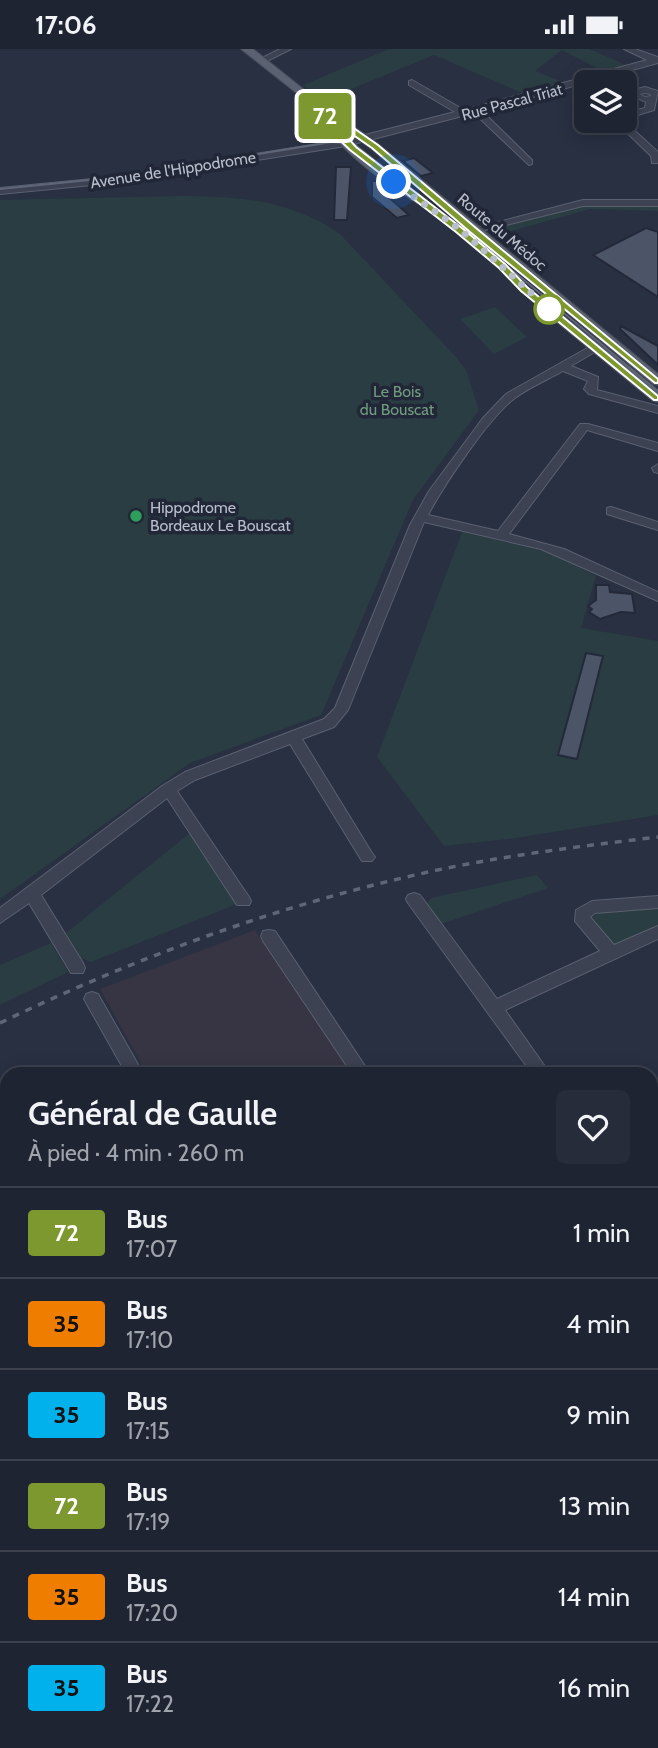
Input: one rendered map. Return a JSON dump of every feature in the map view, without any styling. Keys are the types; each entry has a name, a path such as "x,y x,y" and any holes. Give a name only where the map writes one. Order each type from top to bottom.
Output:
{"main road":[{"name":"Route du Médoc","path":"246,49 325,115 365,138 658,381"},
{"name":"Route du Médoc","path":"325,115 342,139 404,190 459,230 502,266 524,289 658,398"}],"street":[{"path":"262,60 287,49"},
{"path":"628,49 656,60"},
{"name":"Rue Pascal Triat","path":"342,139 365,138 477,111 656,60"},
{"path":"412,83 464,114"},
{"path":"570,86 574,88"},
{"path":"637,113 649,110 652,99"},
{"path":"477,111 529,162"},
{"path":"632,133 656,155 655,161"},
{"name":"Avenue de l'Hippodrome","path":"0,191 118,176 342,139"},
{"name":"Avenue de l'Hippodrome","path":"0,185 118,176"},
{"path":"473,230 583,203 658,203"},
{"path":"0,918 167,790 190,776 329,723 341,710 433,494 500,404 533,381 597,349 609,340"},
{"path":"563,367 594,379 590,389 593,393 658,410"},
{"path":"502,534 579,432 604,442 617,444 633,439 658,447"},
{"path":"611,511 658,526"},
{"path":"421,517 502,534 563,552 658,597"},
{"path":"621,581 658,591"},
{"path":"293,737 367,857"},
{"path":"167,790 174,796 243,901"},
{"path":"33,894 77,968"},
{"path":"414,899 537,1067"},
{"path":"611,953 583,921 585,910 592,907 658,902"},
{"path":"493,1008 658,932"},
{"path":"269,936 358,1067"},
{"path":"93,999 131,1067"}],"shaded area":[{"path":"255,930 350,1067 143,1067 100,989"}],"green space":[{"path":"389,49 589,49 626,65 600,70 562,50 535,71 568,84 527,95 434,55 322,101 303,85"},
{"name":"Hippodrome Bordeaux Le Bouscat","path":"180,196 263,202 303,214 340,234 456,357 466,370 479,410 413,500 321,715 190,763 0,899 0,200"},
{"path":"583,205 658,205 658,211 590,209 501,234 493,228"},
{"path":"495,307 527,337 494,354 460,319"},
{"path":"462,532 549,552 596,576 581,628 658,641 658,815 516,838 444,846 377,757"},
{"path":"190,833 237,904 91,962 81,958 66,933"},
{"path":"537,875 548,888 441,924 426,905 431,898"},
{"path":"658,906 658,925 620,944 612,944 593,924 592,918 602,910"},
{"path":"51,943 68,972 0,1005 0,965"}],"building":[{"path":"414,158 433,173 421,176 403,161"},
{"path":"336,167 351,167 347,220 334,220"},
{"path":"372,181 380,181 386,185 386,195 409,215 397,218 372,197"},
{"path":"646,228 658,232 658,297 593,255"},
{"path":"621,326 658,346 658,365 620,329"},
{"path":"596,585 609,585 610,592 632,594 635,613 621,612 600,619 589,612 592,609 588,606 596,600"},
{"path":"586,653 603,656 577,759 558,755"}],"tram line":[{"path":"0,189 119,177 332,142 354,144 466,232 658,391"}],"railway":[{"path":"0,1023 158,954 321,899 461,865 658,837"}],"bus line":[{"name":"72","path":"658,381 600,332 567,309 375,147 323,110 334,130 353,149 404,190 430,206 502,266 524,289 658,398"}],"place":[{"name":"Hippodrome Bordeaux Le Bouscat","path":"136,516"}],"route":[{"path":"394,182 430,206 554,313 549,309"}],"park label":[{"name":"Le Bois du Bouscat","path":"397,400"}]}
